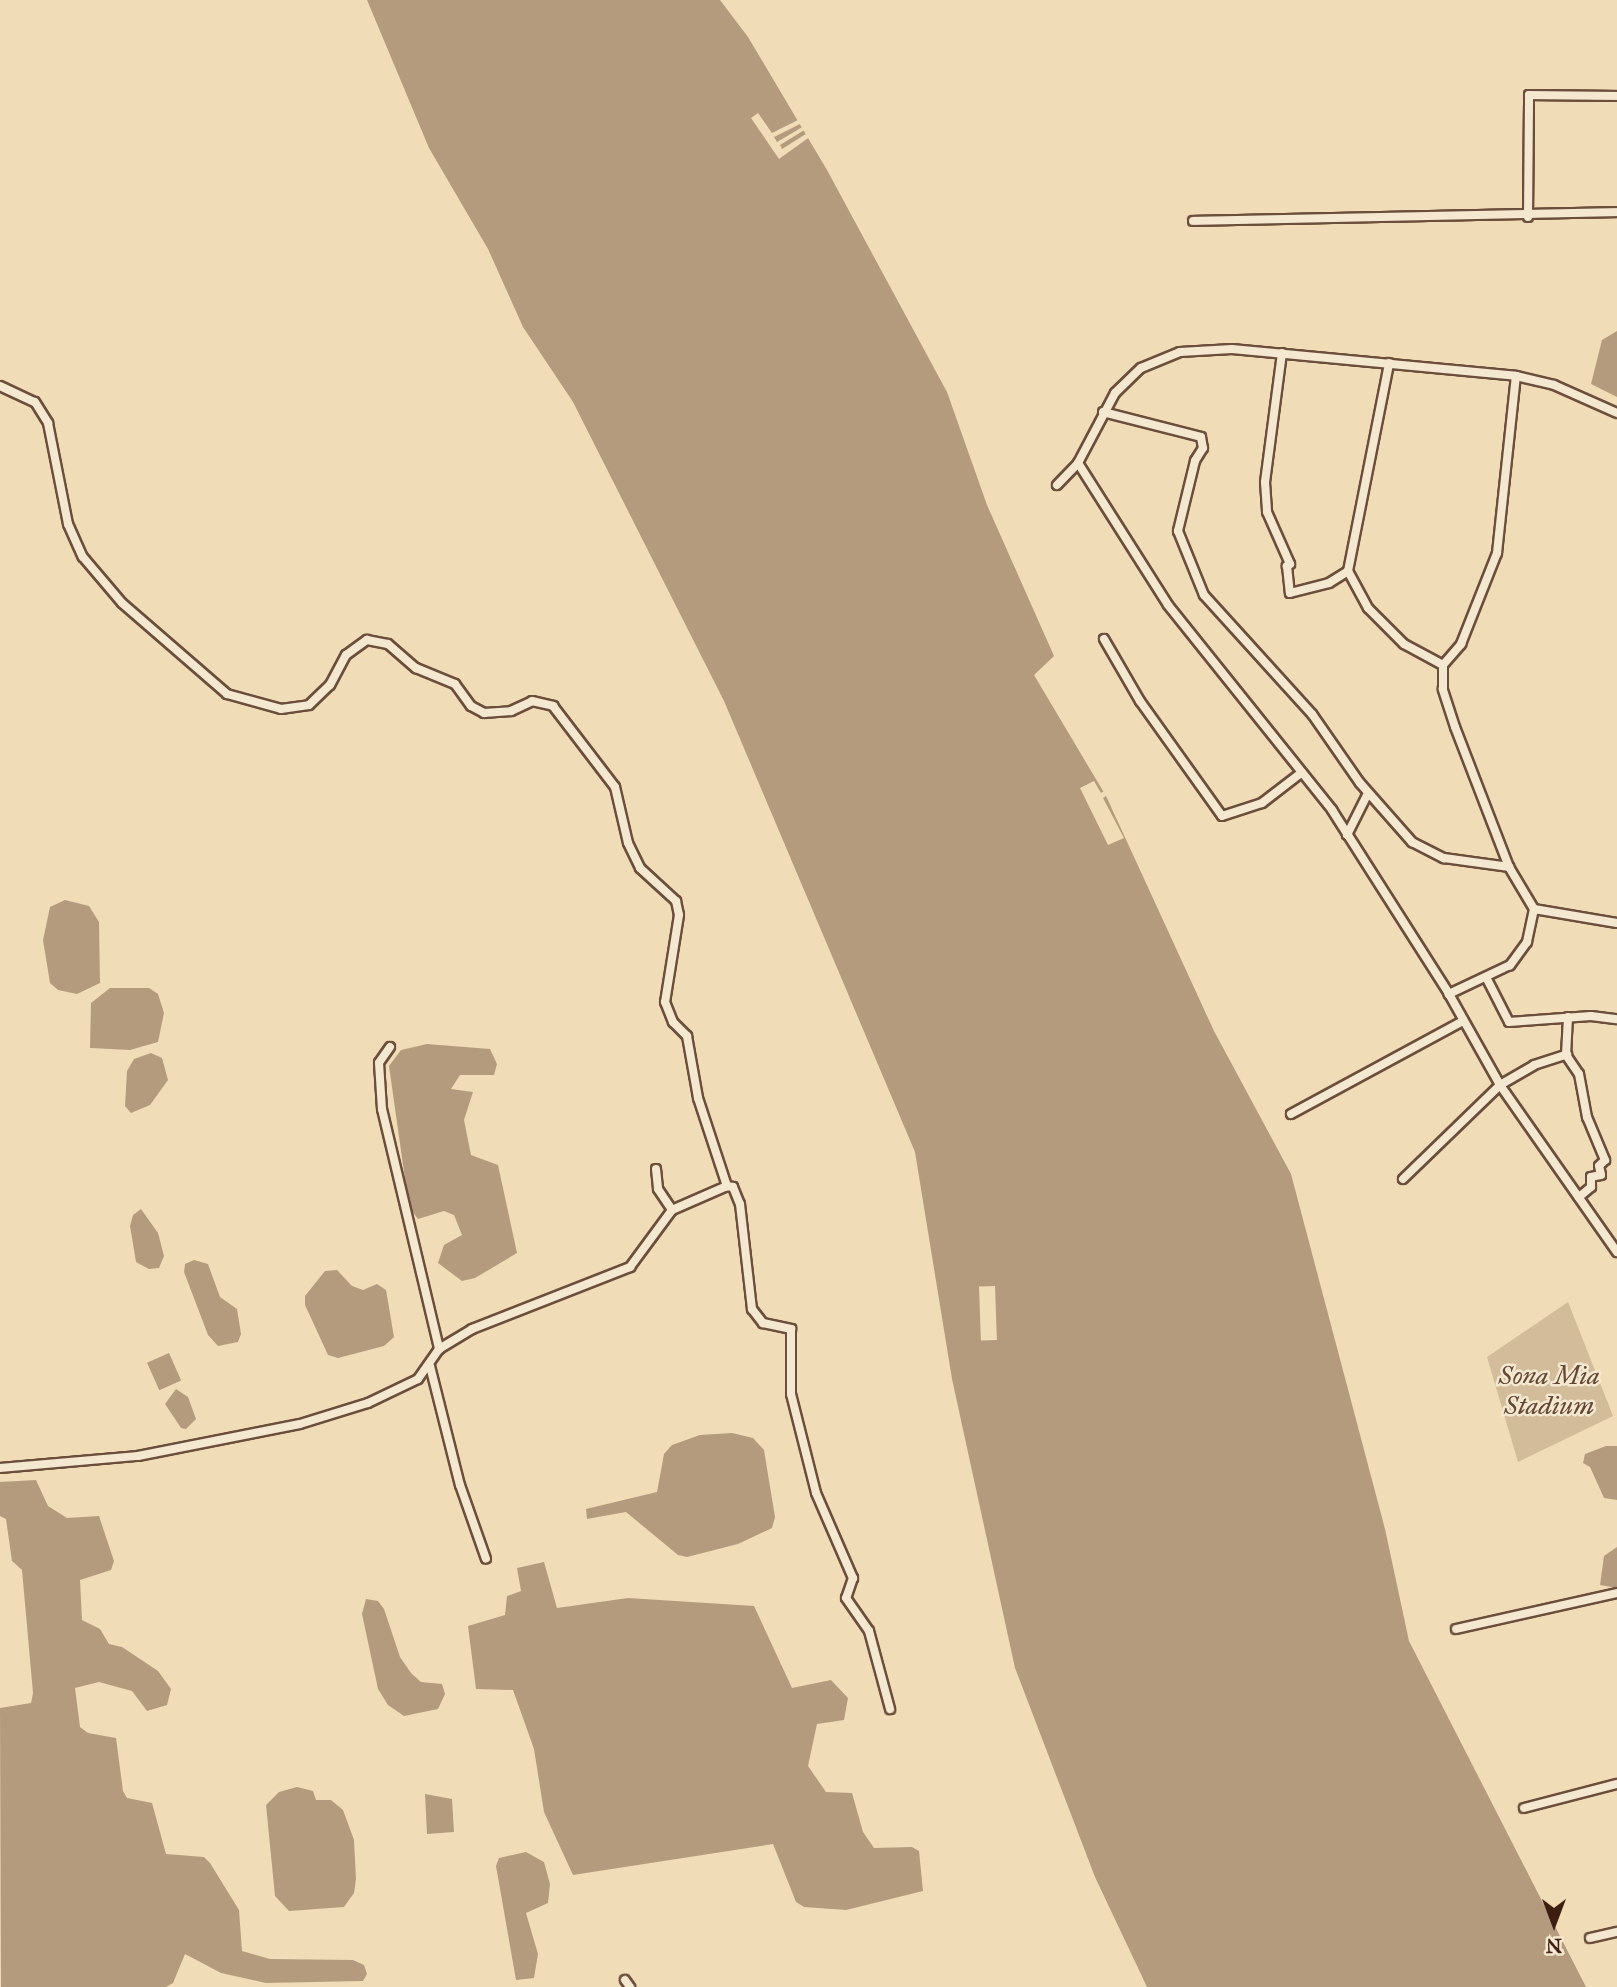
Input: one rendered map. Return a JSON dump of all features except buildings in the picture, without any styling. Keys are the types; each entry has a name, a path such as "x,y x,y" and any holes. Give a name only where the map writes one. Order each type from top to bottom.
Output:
{"street":[{"path":"1528,217 1529,95 1617,96"},
{"path":"1194,221 1528,217 1617,212"},
{"path":"1057,485 1078,463 1103,412 1141,368 1180,352 1231,349 1516,376 1554,385 1617,413"},
{"path":"1282,354 1265,482 1267,512 1290,564 1286,566 1290,593 1329,583 1348,571"},
{"path":"1389,363 1348,571 1368,608 1404,644 1443,664"},
{"path":"1449,994 1487,979 1510,965 1527,942 1534,909 1508,867 1443,689 1443,664 1466,634 1497,553 1516,376"},
{"path":"0,386 35,402 48,423 68,524 83,557 122,603 227,694 281,709 309,705 330,685 346,655 367,640 388,644 416,668 455,684 471,706 484,713 510,711 532,701 553,706 615,787 628,843 640,867 676,901 679,915 665,1002 673,1022 687,1036 698,1098 727,1186"},
{"path":"1103,412 1201,437 1203,448 1195,461 1178,531 1194,580 1214,608 1312,714 1368,793 1412,842 1444,858 1508,867"},
{"path":"1078,463 1168,605 1347,835 1449,994 1500,1085 1617,1251"},
{"path":"1104,639 1140,701 1222,816 1262,803 1301,773"},
{"path":"1347,835 1368,793"},
{"path":"1534,909 1617,923"},
{"path":"1487,979 1508,1022 1568,1017 1617,1019"},
{"path":"1568,1017 1567,1054 1579,1073 1587,1117 1605,1160 1599,1166 1601,1175 1591,1177 1591,1187 1579,1197"},
{"path":"1291,1114 1462,1021"},
{"path":"390,1047 379,1063 382,1109 439,1349"},
{"path":"1403,1179 1500,1085 1534,1065 1567,1054"},
{"path":"656,1169 658,1189 672,1210"},
{"path":"0,1468 138,1456 300,1424 368,1403 418,1379 430,1366 439,1349 499,1316 630,1267 672,1210 727,1186 733,1187 740,1204 752,1308 763,1323 791,1329 791,1394 816,1493 853,1577 846,1598 869,1631 890,1709"},
{"path":"430,1366 460,1486 486,1559"},
{"path":"1456,1629 1617,1593"},
{"path":"1524,1808 1617,1784"},
{"path":"1590,1938 1617,1932"}],"green space":[{"name":"Sona Mia Stadium","path":"1568,1302 1613,1416 1518,1462 1487,1357"}],"shaded area":[{"path":"367,0 720,0 748,37 827,170 947,392 987,505 1054,656 1034,675 1106,796 1214,1031 1291,1174 1385,1529 1409,1641 1586,1987 1147,1987 1095,1877 1015,1668 952,1379 915,1152 724,701 573,402 523,327 488,249 429,148"},
{"path":"1617,331 1617,397 1591,384 1602,340"},
{"path":"65,900 89,906 99,922 100,983 77,994 58,990 50,983 43,940 50,907"},
{"path":"110,988 149,988 158,994 164,1013 158,1042 130,1050 90,1048 91,1003"},
{"path":"427,1044 490,1049 497,1064 494,1075 460,1075 451,1089 473,1092 464,1120 471,1155 498,1165 517,1253 475,1278 462,1281 438,1263 444,1245 462,1235 454,1215 444,1211 418,1219 409,1207 389,1066 401,1050"},
{"path":"151,1053 162,1058 168,1080 150,1105 131,1113 125,1106 127,1071 134,1059"},
{"path":"141,1209 158,1233 164,1256 159,1268 149,1269 136,1262 130,1226 133,1215"},
{"path":"194,1260 208,1264 220,1297 237,1309 241,1334 238,1342 218,1346 208,1335 184,1272 185,1264"},
{"path":"337,1270 352,1286 363,1290 377,1284 386,1290 394,1337 384,1346 338,1358 328,1355 305,1305 305,1296 325,1271"},
{"path":"169,1353 181,1380 159,1390 147,1363"},
{"path":"176,1389 188,1397 196,1419 186,1429 181,1428 165,1404"},
{"path":"732,1433 753,1438 764,1450 775,1517 772,1528 738,1544 687,1557 678,1555 626,1512 587,1519 586,1509 657,1492 664,1454 672,1445 700,1435"},
{"path":"1606,1446 1617,1446 1617,1500 1604,1498 1590,1467 1583,1463 1585,1454"},
{"path":"36,1480 48,1506 67,1518 99,1516 114,1561 111,1570 80,1580 82,1620 100,1629 109,1644 122,1647 158,1671 171,1689 167,1705 147,1711 132,1691 99,1682 75,1688 80,1727 88,1733 116,1738 123,1791 127,1798 152,1803 166,1854 204,1857 210,1863 239,1910 242,1951 270,1959 353,1960 364,1965 367,1974 363,1981 266,1983 221,1973 185,1954 173,1983 166,1987 1,1987 0,1708 31,1703 33,1693 22,1570 12,1561 6,1519 0,1516 0,1482"},
{"path":"1617,1547 1617,1588 1600,1585 1604,1556"},
{"path":"544,1562 557,1608 628,1598 754,1606 792,1688 831,1680 848,1698 844,1720 817,1724 808,1766 826,1792 852,1793 863,1832 874,1848 912,1847 919,1851 923,1891 846,1910 804,1907 796,1902 773,1844 573,1875 544,1812 534,1749 513,1690 476,1689 468,1626 505,1615 507,1596 521,1591 517,1568"},
{"path":"366,1599 378,1601 384,1609 400,1657 411,1673 421,1682 442,1684 445,1694 438,1709 404,1716 388,1705 378,1689 362,1614"},
{"path":"297,1787 313,1791 316,1800 331,1800 343,1810 354,1840 356,1879 354,1893 344,1907 289,1911 275,1896 266,1805 279,1792"},
{"path":"425,1794 452,1799 454,1832 427,1834"},
{"path":"526,1852 544,1862 550,1884 548,1903 526,1913 538,1954 534,1978 516,1980 496,1866 499,1858"}],"pier":[{"path":"758,113 772,133 800,119 802,123 774,137 777,142 804,126 806,129 780,145 782,149 809,132 811,136 779,159 751,118"},
{"path":"1094,781 1101,793 1106,790 1109,794 1103,798 1124,838 1108,845 1080,788"},
{"path":"995,1286 997,1340 981,1341 979,1287"}]}
